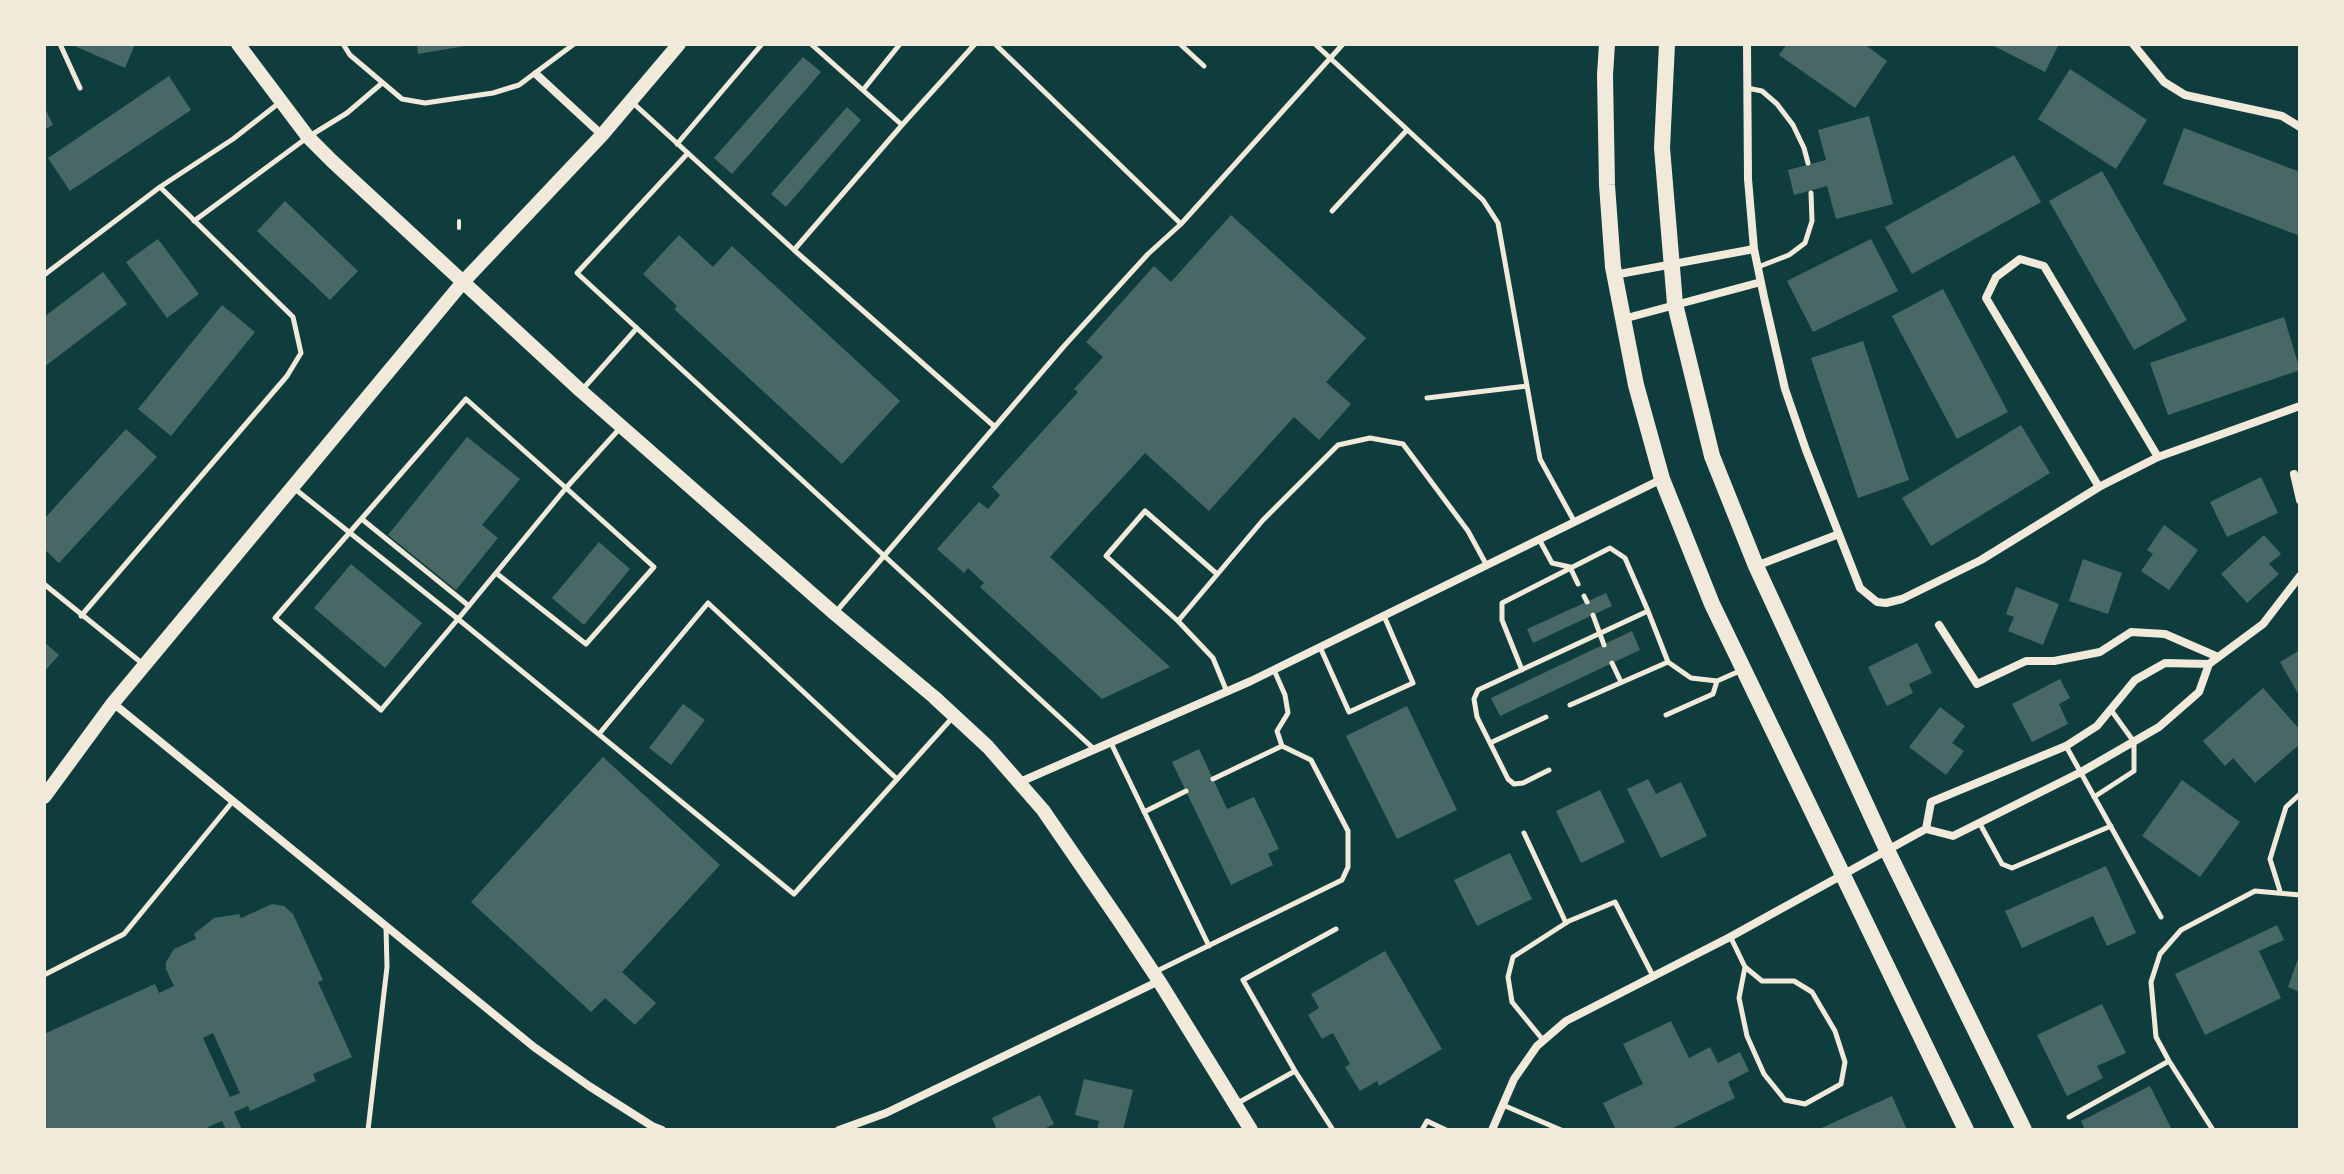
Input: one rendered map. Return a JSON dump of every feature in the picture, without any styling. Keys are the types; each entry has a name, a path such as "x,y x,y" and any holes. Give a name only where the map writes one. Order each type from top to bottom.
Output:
{"main road":[{"path":"1607,44 1607,185 1614,275 1636,385 1662,479 1712,604 1966,1130"},
{"path":"1667,44 1662,148 1675,304 1712,456 1756,566 1887,850 2024,1130"}],"street":[{"path":"238,44 308,137 581,391 954,715 1020,782 1043,810 1157,976 1251,1130"},
{"path":"44,797 113,703 463,282 602,135 679,44"},
{"path":"1747,44 1748,179 1754,249 1761,282 1785,389 1860,588 1868,597 1886,603 1902,599 1981,560 2099,487 2158,457 2300,406"},
{"path":"2133,44 2164,82 2185,95 2282,116 2300,127"},
{"path":"536,74 602,135"},
{"path":"1614,275 1754,249"},
{"path":"2099,487 1986,298 1996,277 2020,259 2044,266 2158,457"},
{"path":"1623,319 1761,282"},
{"path":"2294,474 2300,500"},
{"path":"1020,782 1274,670 1662,479"},
{"path":"1756,566 1839,534"},
{"path":"1492,1130 1514,1079 1544,1041 1566,1021 1730,937 1926,829 1953,836 2081,772 2159,727 2199,692 2209,664 2263,624 2300,576"},
{"path":"1939,625 1977,684 2026,661 2054,661 2100,652 2131,632 2165,634 2218,657"},
{"path":"1926,829 1931,802 2066,746 2097,726 2135,680 2165,663 2209,664"},
{"path":"113,703 534,1047 602,1094 662,1130"},
{"path":"839,1130 886,1113 1157,976"}],"lane":[{"path":"60,44 80,88"},
{"path":"343,44 350,55 381,84 402,99 425,103 493,93 519,85 574,44"},
{"path":"677,144 762,44"},
{"path":"811,44 902,125"},
{"path":"862,90 900,44"},
{"path":"794,250 975,44"},
{"path":"995,44 1181,224"},
{"path":"1180,44 1204,66"},
{"path":"1315,44 1483,200 1498,223 1540,459 1575,522"},
{"path":"835,614 1148,254 1181,224 1343,44"},
{"path":"194,221 308,137 347,113 381,84"},
{"path":"1747,88 1762,91 1777,104 1793,125 1808,163"},
{"path":"44,275 160,187 233,139 280,101"},
{"path":"631,101 995,427"},
{"path":"1332,211 1407,130"},
{"path":"688,153 577,273 1094,749"},
{"path":"81,616 287,376 301,353 293,317 160,187"},
{"path":"1758,267 1789,255 1805,243 1812,221 1811,193"},
{"path":"581,391 637,328"},
{"path":"1427,398 1527,386"},
{"path":"496,573 586,644 654,567 566,488 466,399 275,618 381,710 566,488 622,426"},
{"path":"1178,621 1263,520 1338,445 1370,438 1403,444 1468,531 1487,565"},
{"path":"293,488 794,894 954,715"},
{"path":"1217,574 1145,511 1106,556 1178,621 1213,658 1227,692"},
{"path":"363,520 469,606"},
{"path":"1540,541 1552,563 1570,567"},
{"path":"1522,670 1502,620 1502,603 1610,548 1625,558 1668,662 1691,678 1717,681 1743,669"},
{"path":"1570,567 1578,584"},
{"path":"44,584 146,666"},
{"path":"599,734 708,603 897,779"},
{"path":"1549,770 1523,783 1514,784 1508,779 1477,717 1474,699 1478,690 1648,611"},
{"path":"1593,615 1604,645"},
{"path":"1320,647 1349,712 1413,683 1384,616"},
{"path":"1570,705 1668,662"},
{"path":"1612,663 1621,682"},
{"path":"1157,976 1209,946 1342,880 1348,867 1348,831 1311,760 1282,746 1277,731 1288,713 1285,695 1274,670"},
{"path":"1666,715 1713,694 1717,681"},
{"path":"2094,797 2134,771 2134,742 2111,709"},
{"path":"1490,743 1546,717"},
{"path":"1111,742 1209,946"},
{"path":"1213,779 1282,746"},
{"path":"2066,746 2161,917"},
{"path":"1144,812 1186,791"},
{"path":"2280,891 2270,859 2286,807 2300,794"},
{"path":"44,975 124,934 233,801"},
{"path":"1980,824 2002,864 2012,868 2111,826"},
{"path":"1524,833 1566,923"},
{"path":"2213,1130 2156,1037 2151,982 2160,954 2181,930 2255,891 2300,895"},
{"path":"1544,1041 1512,1002 1508,977 1513,957 1566,923 1615,902 1654,976"},
{"path":"368,1130 387,967 386,926"},
{"path":"1333,1130 1243,980 1336,929"},
{"path":"1730,937 1745,967 1762,981 1794,981 1812,992 1839,1041 1845,1062 1841,1084 1805,1104 1785,1100 1764,1074 1747,1036 1739,998 1745,967"},
{"path":"2069,1117 2169,1061"},
{"path":"1235,1104 1295,1071"},
{"path":"1503,1105 1561,1130"},
{"path":"1422,1130 1427,1121 1446,1130"}],"building":[{"path":"70,44 135,44 125,68"},
{"path":"417,44 464,44 465,46 418,54"},
{"path":"1787,44 1864,44 1887,61 1855,108 1779,55"},
{"path":"1990,44 2059,44 2045,72"},
{"path":"803,57 821,72 732,174 714,158"},
{"path":"2070,69 2147,120 2116,169 2038,119"},
{"path":"169,76 191,110 70,191 48,158"},
{"path":"44,106 53,125 44,130"},
{"path":"847,107 861,120 786,207 771,194"},
{"path":"1869,116 1893,204 1836,219 1827,186 1794,195 1788,170 1826,160 1818,130"},
{"path":"2184,128 2300,172 2300,236 2163,184"},
{"path":"2014,155 2041,202 1912,274 1885,227"},
{"path":"2102,171 2187,320 2134,350 2049,201"},
{"path":"285,201 358,271 330,300 257,231"},
{"path":"1231,215 1366,338 1326,382 1351,404 1319,440 1294,417 1209,511 1145,453 1050,557 1170,667 1102,699 980,587 984,583 968,568 964,573 937,549 979,502 988,509 1000,495 992,487 1078,392 1074,389 1103,357 1086,342 1154,266 1171,282"},
{"path":"679,235 713,267 732,246 900,401 842,464 674,309 677,306 643,274"},
{"path":"158,239 199,294 167,318 126,262"},
{"path":"1871,239 1898,291 1813,332 1787,281"},
{"path":"103,272 127,304 44,367 44,317"},
{"path":"1943,289 2008,412 1957,439 1892,316"},
{"path":"222,305 255,332 171,436 138,409"},
{"path":"2284,317 2300,370 2168,415 2150,363"},
{"path":"1863,341 1909,480 1858,498 1811,358"},
{"path":"2021,425 2050,473 1931,546 1902,498"},
{"path":"126,429 157,457 59,563 44,549 44,519"},
{"path":"467,437 520,479 482,525 498,538 456,590 388,535"},
{"path":"2261,477 2278,513 2227,537 2210,502"},
{"path":"2164,525 2198,550 2169,590 2141,571 2153,554 2147,550"},
{"path":"2264,535 2281,554 2269,564 2279,574 2247,603 2221,574"},
{"path":"599,542 630,569 584,625 552,598"},
{"path":"2083,559 2122,573 2108,614 2069,601"},
{"path":"351,564 422,623 385,668 314,608"},
{"path":"2016,587 2059,604 2043,645 2008,631 2014,617 2006,614"},
{"path":"1606,593 1612,606 1533,643 1527,629"},
{"path":"1632,631 1640,650 1500,716 1491,698"},
{"path":"44,642 59,655 44,672"},
{"path":"1917,643 1932,673 1909,684 1913,693 1887,706 1868,667"},
{"path":"2300,650 2300,697 2280,662"},
{"path":"2060,679 2070,698 2059,704 2068,724 2032,742 2012,704"},
{"path":"2263,688 2300,730 2300,744 2255,783 2233,758 2225,766 2203,741"},
{"path":"683,704 705,720 671,765 649,748"},
{"path":"1407,706 1457,810 1397,839 1346,736"},
{"path":"1940,707 1965,726 1952,743 1964,751 1946,775 1909,747"},
{"path":"1199,749 1227,809 1254,797 1279,849 1268,854 1273,865 1231,885 1172,762"},
{"path":"603,757 720,865 622,972 656,1003 635,1025 605,998 591,1012 471,902"},
{"path":"1648,779 1656,794 1681,782 1707,836 1661,858 1627,789"},
{"path":"2182,780 2240,822 2200,877 2142,836"},
{"path":"1600,790 1625,842 1581,863 1556,811"},
{"path":"1510,853 1532,899 1477,926 1454,880"},
{"path":"2106,866 2136,933 2107,946 2093,916 2022,948 2005,911"},
{"path":"272,904 284,906 293,914 323,980 318,982 352,1057 313,1074 316,1081 250,1111 248,1106 234,1112 242,1130 226,1130 222,1121 208,1127 209,1130 44,1130 44,1034 155,984 159,993 174,986 166,962 174,949 196,939 194,934 214,918 239,914 241,918","holes":["213,1033 240,1093 230,1097 203,1038"]},
{"path":"2277,925 2284,940 2259,951 2281,998 2205,1035 2175,974"},
{"path":"1385,951 1442,1049 1379,1086 1377,1081 1360,1091 1345,1067 1350,1064 1333,1033 1322,1039 1308,1015 1319,1008 1311,994"},
{"path":"2300,953 2300,992 2288,987"},
{"path":"2102,1004 2126,1053 2097,1066 2103,1078 2067,1096 2037,1035"},
{"path":"1671,1021 1689,1058 1710,1047 1718,1063 1740,1052 1749,1071 1728,1082 1735,1098 1669,1130 1616,1130 1603,1103 1643,1084 1623,1044"},
{"path":"1084,1079 1133,1090 1123,1130 1097,1130 1099,1121 1075,1115"},
{"path":"2150,1086 2172,1130 2085,1130 2081,1121"},
{"path":"1040,1095 1054,1124 1042,1130 997,1130 992,1118"},
{"path":"1892,1096 1907,1130 1817,1130"}]}
